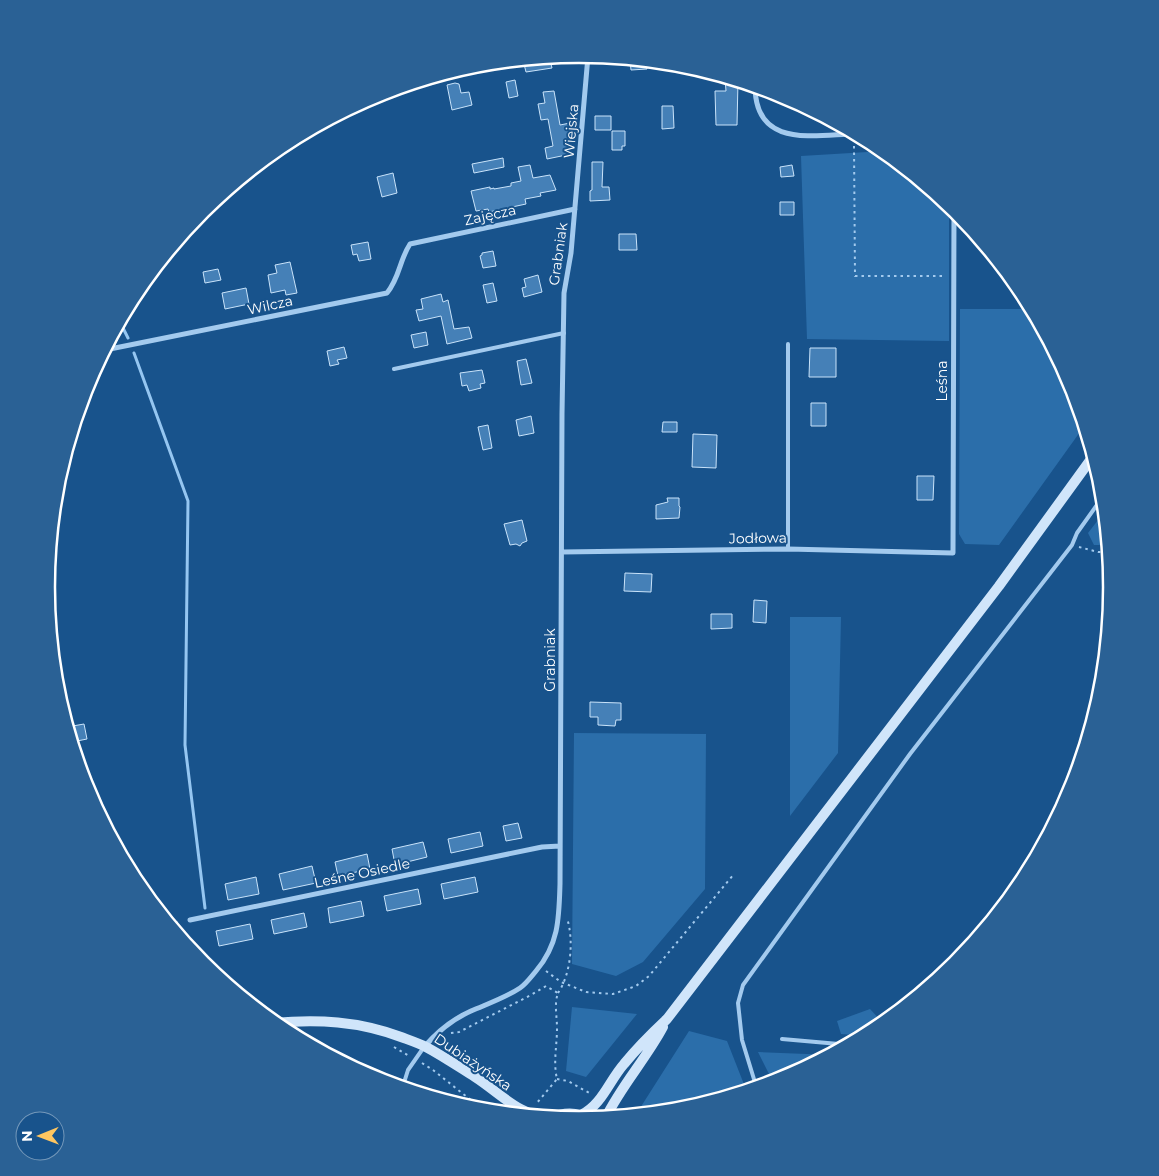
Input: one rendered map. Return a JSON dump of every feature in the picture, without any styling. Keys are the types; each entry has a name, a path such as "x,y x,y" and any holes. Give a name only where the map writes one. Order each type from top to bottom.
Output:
{"main road":[{"path":"590,1112 622,1066 667,1018 999,586 1088,463"},
{"path":"609,1111 629,1078 654,1045 667,1018"},
{"name":"Dubiażyńska","path":"285,1022 304,1020 355,1023 387,1032 425,1046 478,1079 511,1104 523,1109"},
{"name":"Dubiażyńska","path":"511,1104 514,1108"}],"street":[{"name":"Wiejska","path":"575,209 587,63"},
{"path":"755,94 759,112 773,129 795,136 843,134"},
{"name":"Zajęcza","path":"410,244 575,209"},
{"name":"Grabniak","path":"425,1046 449,1023 520,988 550,952 559,910 564,293 571,253 575,209"},
{"name":"Leśna","path":"954,221 954,553"},
{"name":"Wilcza","path":"113,348 387,293 395,284 402,258 410,244"},
{"name":"Jodłowa","path":"562,552 788,549 954,553"},
{"name":"Leśne Osiedle","path":"190,920 542,847 560,846"}],"lane":[{"path":"394,369 564,333"},
{"path":"788,344 788,549"},
{"path":"756,1082 742,1040 738,1003 743,985 910,754 1072,545 1077,533 1097,504"},
{"path":"782,1039 838,1044"},
{"path":"404,1082 408,1070 425,1046"}],"path":[{"path":"854,146 856,276 954,276"},
{"path":"1072,545 1103,552"},
{"path":"540,966 564,984 586,992 613,994 636,986 649,976 734,874"},
{"path":"532,1110 557,1079 554,1066 557,1029 556,1000 568,971 570,945 568,919 559,910"},
{"path":"176,923 190,920"},
{"path":"435,1035 459,1032 546,986 558,993"},
{"path":"388,1043 433,1070 472,1101"}],"shaded area":[{"path":"871,152 899,172 949,216 949,341 807,339 801,156"},
{"path":"960,309 1023,309 1050,356 1064,387 1080,432 999,545 965,544 959,534"},
{"path":"1100,518 1102,545 1094,545 1088,533"},
{"path":"790,617 841,617 838,753 790,816"},
{"path":"574,733 706,734 705,889 643,962 616,976 572,964"},
{"path":"572,1007 637,1014 586,1077 566,1071"},
{"path":"870,1009 879,1018 853,1035 841,1034 837,1021"},
{"path":"689,1031 727,1041 745,1086 715,1095 640,1109"},
{"path":"758,1052 818,1054 780,1073 770,1077"}],"building":[{"path":"551,65 552,68 526,72 525,67"},
{"path":"631,66 647,69 631,70"},
{"path":"515,80 518,96 509,98 506,82"},
{"path":"459,84 461,93 469,92 472,105 452,110 447,85"},
{"path":"725,84 738,88 737,125 716,125 715,91 726,91"},
{"path":"554,91 560,125 570,123 572,135 568,136 571,154 547,159 545,148 553,146 548,119 541,120 538,104 545,103 543,92"},
{"path":"662,106 673,106 674,128 662,129"},
{"path":"595,116 611,116 611,130 595,130"},
{"path":"612,131 625,131 625,146 622,146 622,150 612,150"},
{"path":"503,158 504,167 474,173 472,164"},
{"path":"592,162 603,162 602,187 609,187 610,200 590,201"},
{"path":"530,165 533,178 550,175 556,190 540,193 541,196 525,199 526,204 489,212 488,209 476,211 471,191 490,187 490,189 494,189 511,186 511,183 521,181 518,167"},
{"path":"792,165 794,176 781,177 780,167"},
{"path":"393,173 397,193 382,197 377,177"},
{"path":"780,202 794,202 794,215 780,215"},
{"path":"619,234 636,234 637,250 619,250"},
{"path":"368,242 371,259 359,261 357,254 353,255 351,245"},
{"path":"493,251 496,266 483,268 480,256 482,253"},
{"path":"290,262 297,293 286,295 285,290 271,293 268,275 277,273 275,265"},
{"path":"218,269 221,280 205,283 203,272"},
{"path":"538,275 542,292 524,297 522,288 526,287 524,279"},
{"path":"493,283 497,301 487,303 483,285"},
{"path":"246,288 249,304 225,309 222,293"},
{"path":"441,294 443,302 448,300 454,329 469,327 472,338 447,344 441,316 419,321 416,310 423,309 421,299"},
{"path":"426,332 428,345 414,348 411,335"},
{"path":"344,347 347,358 337,360 339,364 330,366 327,351"},
{"path":"810,348 836,348 836,377 809,377"},
{"path":"526,359 532,383 521,385 517,361"},
{"path":"482,370 485,383 480,384 481,388 469,391 467,385 462,386 460,373"},
{"path":"811,403 826,403 826,426 811,426"},
{"path":"531,416 534,433 519,436 516,420"},
{"path":"663,422 677,422 677,432 662,432"},
{"path":"488,425 492,448 483,450 478,427"},
{"path":"693,434 717,435 716,468 692,467"},
{"path":"917,476 934,476 933,500 917,500"},
{"path":"667,498 679,498 679,518 656,519 656,505 668,502"},
{"path":"522,520 527,541 520,546 516,544 510,545 504,524"},
{"path":"625,573 652,574 651,592 624,591"},
{"path":"754,600 767,601 766,623 753,622"},
{"path":"711,614 732,614 732,628 711,629"},
{"path":"590,702 621,703 621,720 616,720 615,726 598,725 598,717 590,717"},
{"path":"84,724 87,739 78,741 74,726"},
{"path":"518,823 522,838 506,841 503,826"},
{"path":"480,832 483,846 451,853 448,839"},
{"path":"423,842 427,857 395,865 392,849"},
{"path":"367,854 370,869 338,876 335,862"},
{"path":"312,866 316,883 283,890 279,874"},
{"path":"256,877 259,894 228,900 225,884"},
{"path":"475,877 478,892 444,899 441,884"},
{"path":"418,889 421,904 387,911 384,896"},
{"path":"361,901 364,916 330,923 328,908"},
{"path":"304,913 307,927 274,934 271,920"},
{"path":"250,924 253,939 219,946 216,931"}],"waterway":[{"path":"123,329 128,338"},
{"path":"134,353 188,501 185,745 205,908"}]}
